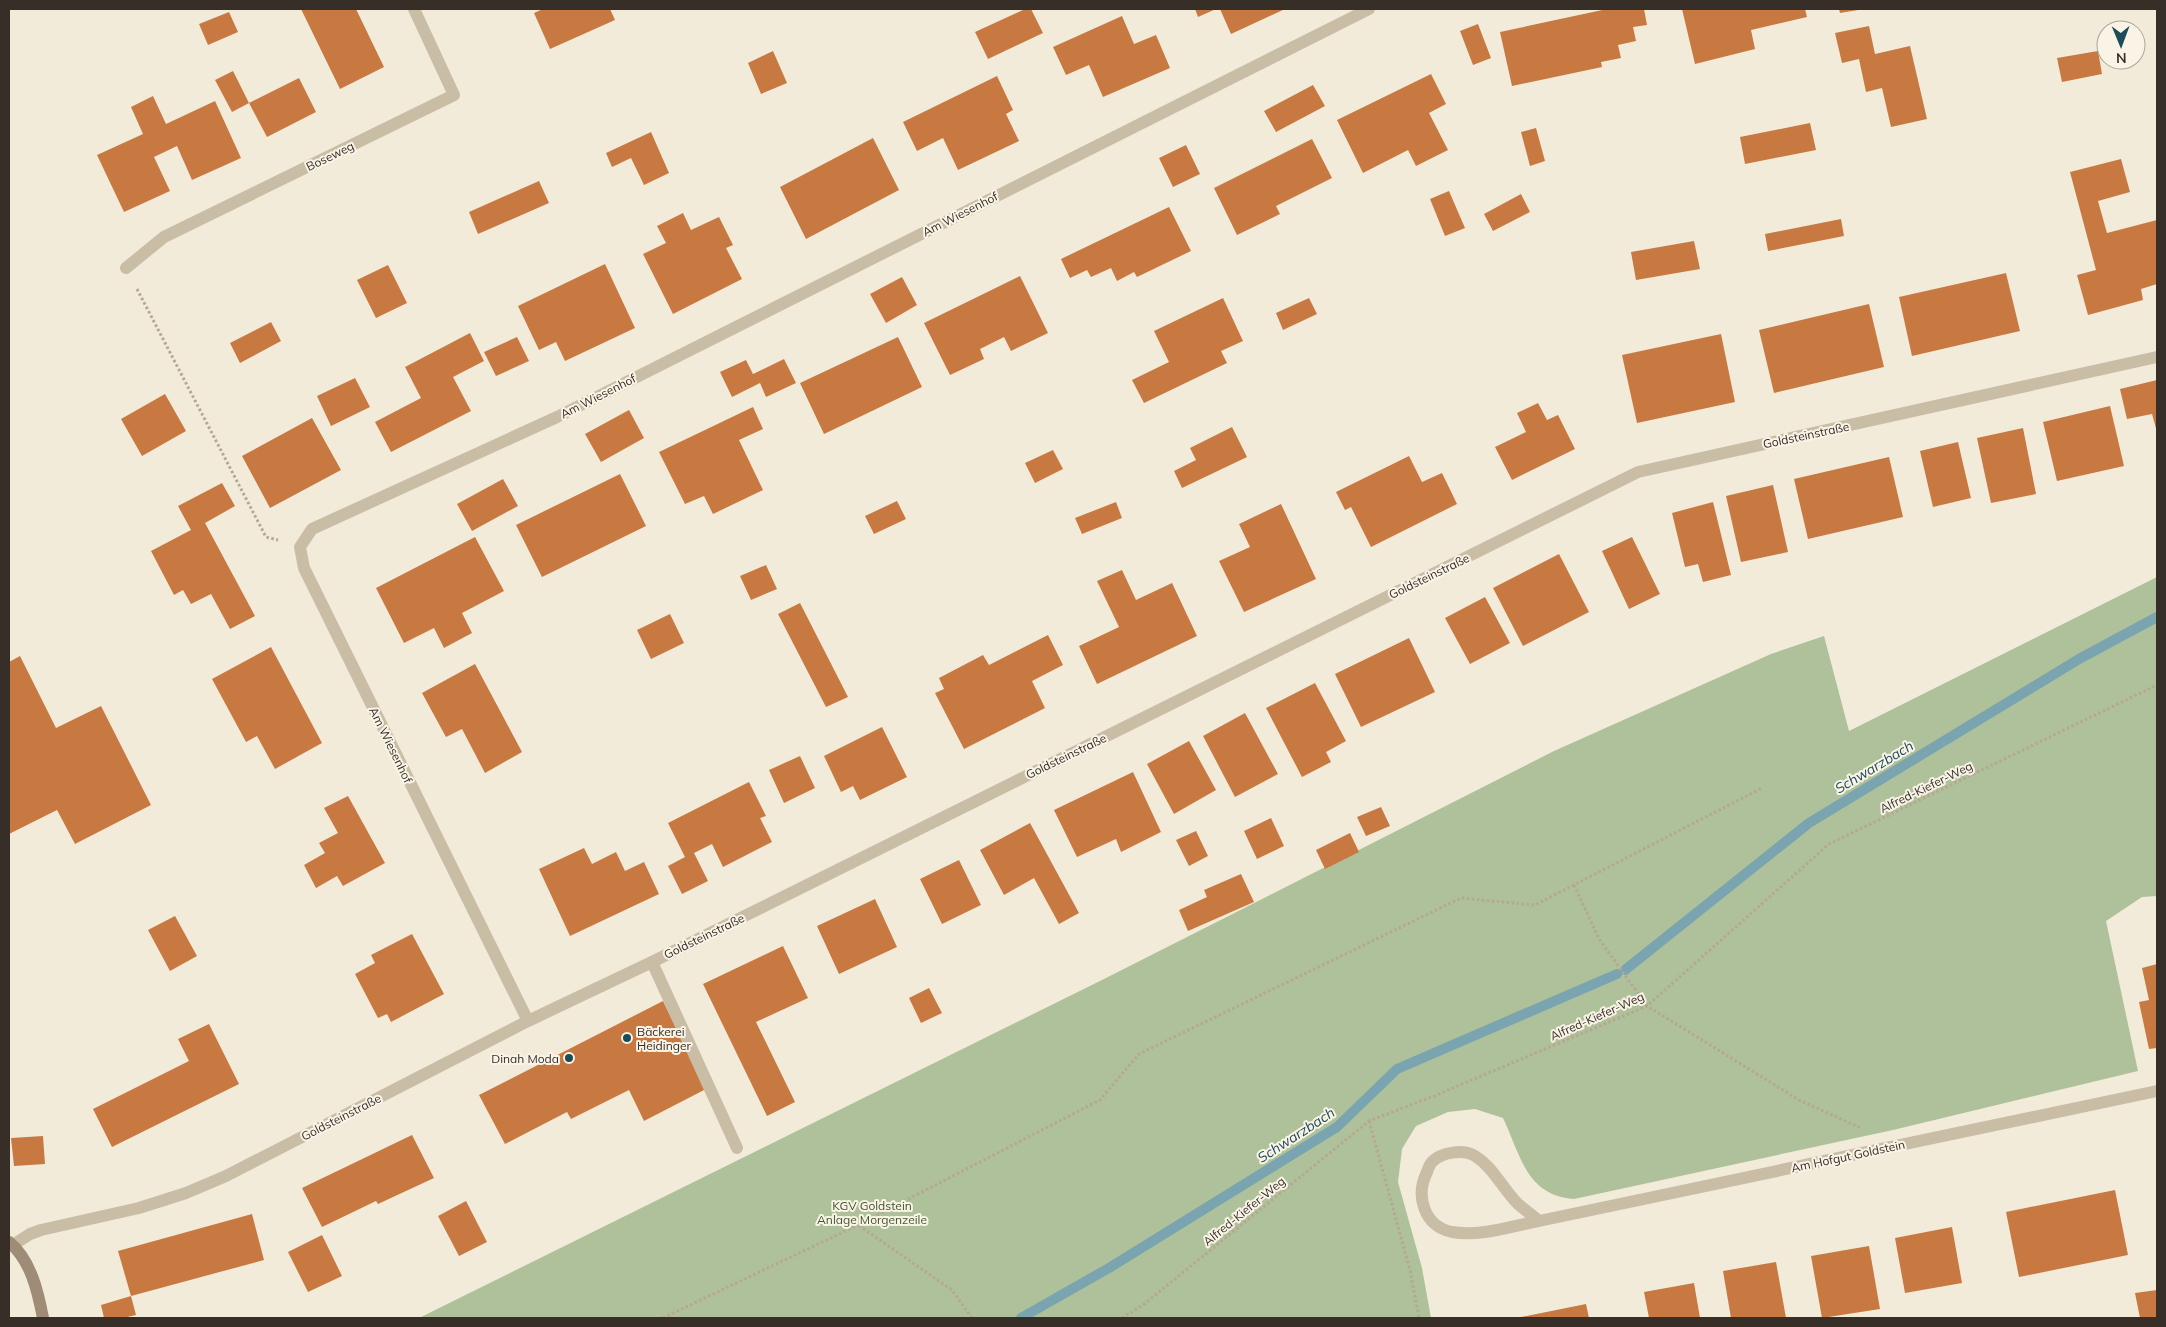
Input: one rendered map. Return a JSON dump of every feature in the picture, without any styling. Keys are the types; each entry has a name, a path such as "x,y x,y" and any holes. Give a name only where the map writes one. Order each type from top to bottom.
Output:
{"street":[{"name":"Boseweg","path":"126,268 164,237 454,95 414,9"},
{"name":"Am Wiesenhof","path":"528,1021 304,568 300,547 312,529 557,417 1369,9"},
{"name":"Goldsteinstraße","path":"11,1244 41,1230 139,1208 186,1193 226,1176 528,1021 652,962 1638,472 2157,357"},
{"path":"652,962 737,1148"},
{"name":"Am Hofgut Goldstein","path":"1539,1221 1518,1204 1474,1155 1459,1151 1445,1154 1432,1162 1424,1178 1421,1196 1425,1214 1436,1225 1451,1232 1472,1234 1539,1221 2157,1091"},
{"path":"11,1244 31,1272 38,1290 43,1318"}],"path":[{"path":"126,268 266,537 300,547"},
{"name":"Alfred-Kiefer-Weg","path":"1122,1318 1143,1305 1369,1121 1647,1006 1829,844 2157,685"},
{"path":"663,1318 858,1225 1100,1100 1139,1054 1452,902 1461,898 1535,905 1762,788"},
{"path":"1574,885 1599,939 1647,1006 1799,1100 1863,1129"},
{"path":"1369,1121 1410,1270 1419,1318"},
{"path":"858,1225 952,1290 972,1318"}],"green space":[{"name":"KGV Goldstein Anlage Morgenzeile","path":"2157,577 2157,896 2142,897 2106,921 2138,1071 1893,1130 1574,1199 1558,1196 1545,1190 1535,1182 1521,1159 1503,1118 1475,1109 1448,1112 1416,1126 1402,1149 1398,1182 1422,1268 1431,1318 419,1318 1104,979 1554,751 1771,654 1824,636 1849,731"}],"building":[{"path":"301,9 356,9 384,67 340,89"},
{"path":"543,9 610,9 615,20 550,49 534,13"},
{"path":"1025,9 1031,9 1043,33 988,59 975,32"},
{"path":"1195,9 1216,9 1198,17"},
{"path":"1220,9 1285,9 1231,34"},
{"path":"1607,9 1644,9 1647,25 1633,27 1636,41 1618,45 1621,58 1601,62 1602,67 1512,86 1500,32"},
{"path":"1682,9 1805,9 1807,17 1751,30 1755,49 1695,64"},
{"path":"1839,9 1858,9 1858,10 1840,13"},
{"path":"229,12 238,32 208,45 199,24"},
{"path":"1122,16 1134,44 1156,35 1170,68 1103,97 1089,65 1066,75 1053,47"},
{"path":"1478,24 1491,58 1473,65 1460,31"},
{"path":"1869,26 1875,54 1910,46 1927,119 1891,127 1882,88 1866,92 1859,59 1842,63 1835,33"},
{"path":"773,51 787,83 761,94 748,63"},
{"path":"2096,51 2096,70 2101,70 2102,74 2062,82 2057,58"},
{"path":"233,71 249,103 232,112 215,80"},
{"path":"1431,74 1446,104 1429,113 1448,150 1416,166 1408,150 1363,173 1337,120"},
{"path":"997,76 1013,110 1006,114 1019,141 958,170 943,138 917,151 903,122"},
{"path":"299,78 316,112 267,137 249,103"},
{"path":"1313,85 1325,106 1276,132 1264,111"},
{"path":"153,96 166,124 215,101 241,158 192,180 177,146 154,157 170,191 124,212 97,155 143,134 131,107"},
{"path":"1810,123 1816,150 1745,164 1740,137"},
{"path":"1536,128 1545,161 1530,166 1521,132"},
{"path":"651,132 669,173 644,185 631,158 612,167 606,153"},
{"path":"873,138 899,190 806,239 780,187"},
{"path":"1312,139 1332,178 1276,206 1280,214 1237,235 1214,188"},
{"path":"1186,145 1200,174 1173,187 1159,158"},
{"path":"2121,159 2130,192 2098,201 2107,233 2157,220 2157,284 2141,289 2143,300 2088,315 2077,275 2096,270 2070,172"},
{"path":"539,181 549,203 478,234 469,212"},
{"path":"1449,191 1465,228 1445,236 1430,199"},
{"path":"1521,194 1530,212 1493,231 1484,214"},
{"path":"1169,207 1191,251 1137,277 1134,272 1117,281 1111,268 1091,277 1087,270 1070,278 1061,259"},
{"path":"683,213 691,230 719,217 733,245 726,248 742,279 673,314 643,254 666,243 657,226"},
{"path":"1841,219 1844,236 1768,251 1765,234"},
{"path":"1694,241 1700,269 1636,280 1631,252"},
{"path":"605,264 635,328 565,361 556,342 539,350 518,306"},
{"path":"388,265 407,303 376,318 357,280"},
{"path":"2006,273 2020,331 1912,356 1899,297"},
{"path":"1020,276 1048,333 1011,351 1004,337 980,349 984,359 950,375 924,323"},
{"path":"902,277 917,305 886,323 870,294"},
{"path":"1223,298 1243,341 1221,351 1227,363 1144,403 1132,380 1169,362 1154,331"},
{"path":"1309,298 1317,314 1283,330 1276,313"},
{"path":"1869,304 1884,367 1774,393 1759,330"},
{"path":"271,322 281,341 240,363 230,343"},
{"path":"470,333 484,361 453,377 471,411 391,452 375,422 421,398 405,367"},
{"path":"1721,334 1735,402 1637,423 1622,355"},
{"path":"517,337 529,361 496,376 484,352"},
{"path":"898,337 922,387 824,434 800,383"},
{"path":"784,359 796,383 766,397 760,383 732,397 720,372 746,360 753,374"},
{"path":"355,378 370,407 331,426 317,396"},
{"path":"2157,380 2157,432 2152,414 2127,419 2120,389"},
{"path":"165,394 186,431 142,456 121,419"},
{"path":"1538,403 1547,420 1558,415 1575,449 1512,480 1495,447 1526,432 1517,413"},
{"path":"2110,406 2124,466 2057,481 2043,422"},
{"path":"753,407 763,429 739,440 763,490 713,514 704,496 685,504 659,452"},
{"path":"629,410 644,438 601,462 585,434"},
{"path":"312,418 341,470 270,508 242,456"},
{"path":"1232,427 1247,457 1182,488 1174,471 1196,460 1190,448"},
{"path":"2023,428 2036,494 1991,503 1977,438"},
{"path":"1958,442 1971,498 1933,507 1920,451"},
{"path":"1053,450 1063,469 1035,483 1025,463"},
{"path":"1409,456 1422,482 1442,473 1457,504 1371,547 1351,507 1345,510 1336,492"},
{"path":"1889,457 1903,517 1808,539 1794,479"},
{"path":"620,474 646,526 542,577 516,525"},
{"path":"503,479 518,506 472,531 457,504"},
{"path":"222,483 235,506 205,523 255,616 230,629 211,594 191,604 183,590 174,595 151,551 191,530 178,506"},
{"path":"1773,485 1788,552 1741,562 1726,496"},
{"path":"897,501 906,519 874,534 865,516"},
{"path":"1116,502 1122,518 1082,534 1075,518"},
{"path":"1713,502 1731,575 1703,582 1698,564 1685,567 1672,513"},
{"path":"1281,504 1316,579 1244,612 1219,561 1250,547 1239,524"},
{"path":"475,537 504,591 462,613 472,633 444,648 434,628 404,643 376,588"},
{"path":"1632,537 1660,594 1629,609 1602,551"},
{"path":"1559,554 1589,612 1523,646 1493,588"},
{"path":"766,565 777,589 751,600 740,576"},
{"path":"1122,570 1136,600 1172,583 1197,636 1097,684 1079,646 1119,627 1097,581"},
{"path":"1485,597 1510,643 1470,664 1445,618"},
{"path":"800,603 848,697 826,707 778,614"},
{"path":"670,614 684,643 651,659 637,630"},
{"path":"1048,635 1063,665 1032,681 1045,708 964,749 935,693 944,689 939,678 983,655 989,665"},
{"path":"1409,638 1435,692 1361,727 1335,674"},
{"path":"271,647 322,743 275,769 257,736 246,742 212,679"},
{"path":"20,656 56,728 101,706 151,805 75,844 57,810 9,834 9,662"},
{"path":"475,664 522,752 485,773 462,729 446,737 422,693"},
{"path":"1315,683 1346,741 1326,752 1331,762 1302,777 1266,708"},
{"path":"1245,713 1278,774 1235,797 1203,736"},
{"path":"882,727 907,777 860,800 853,786 841,792 824,756"},
{"path":"1189,741 1216,790 1174,814 1147,764"},
{"path":"800,756 815,788 784,803 769,770"},
{"path":"1133,772 1161,832 1121,852 1116,839 1077,857 1054,810"},
{"path":"749,782 766,816 760,818 772,842 723,867 712,844 694,853 708,881 682,894 668,866 685,857 668,823"},
{"path":"348,796 385,863 343,886 337,876 316,888 304,865 325,853 319,843 338,833 324,808"},
{"path":"1381,807 1390,826 1366,836 1357,817"},
{"path":"1271,818 1284,846 1257,859 1244,831"},
{"path":"1030,823 1079,913 1059,924 1034,878 1004,895 980,850"},
{"path":"1196,831 1208,856 1189,866 1176,840"},
{"path":"1350,833 1359,852 1325,869 1316,850"},
{"path":"584,848 592,864 616,852 625,871 644,862 659,894 570,936 539,869"},
{"path":"959,860 981,905 942,924 920,879"},
{"path":"1241,874 1254,902 1188,931 1179,910 1207,897 1204,890"},
{"path":"875,899 897,947 839,974 817,926"},
{"path":"175,916 197,956 170,971 148,930"},
{"path":"412,934 444,994 391,1022 387,1014 378,1018 355,974 375,963 371,955"},
{"path":"783,946 808,998 756,1022 795,1102 767,1116 703,984"},
{"path":"2157,964 2157,1048 2149,1049 2139,1002 2149,1000 2142,968"},
{"path":"929,988 942,1013 921,1023 909,998"},
{"path":"663,1001 706,1089 644,1121 629,1090 571,1119 567,1112 505,1144 479,1095"},
{"path":"209,1024 239,1084 112,1147 93,1109 189,1061 178,1039"},
{"path":"412,1135 434,1178 378,1204 376,1201 322,1227 302,1188"},
{"path":"43,1136 45,1164 14,1166 11,1138"},
{"path":"2115,1190 2128,1255 2019,1277 2006,1212"},
{"path":"466,1201 487,1242 459,1256 438,1216"},
{"path":"252,1214 264,1260 131,1296 118,1251"},
{"path":"1952,1227 1962,1283 1905,1293 1895,1238"},
{"path":"322,1235 342,1276 308,1292 288,1252"},
{"path":"1869,1246 1880,1309 1822,1318 1811,1256"},
{"path":"1776,1262 1786,1318 1731,1318 1723,1271"},
{"path":"1694,1283 1700,1318 1649,1318 1644,1292"},
{"path":"2157,1290 2157,1318 2140,1318 2135,1293"},
{"path":"131,1296 136,1315 123,1318 104,1318 101,1305"},
{"path":"1586,1304 1589,1318 1521,1318 1521,1317"}],"waterway":[{"name":"Schwarzbach","path":"1625,970 1809,823 2079,659 2157,617"},
{"name":"Schwarzbach","path":"1021,1318 1109,1268 1337,1127 1397,1069 1617,974"}],"place":[{"name":"Bäckerei Heidinger","path":"627,1038"},
{"name":"Dinah Moda","path":"569,1058"}]}
